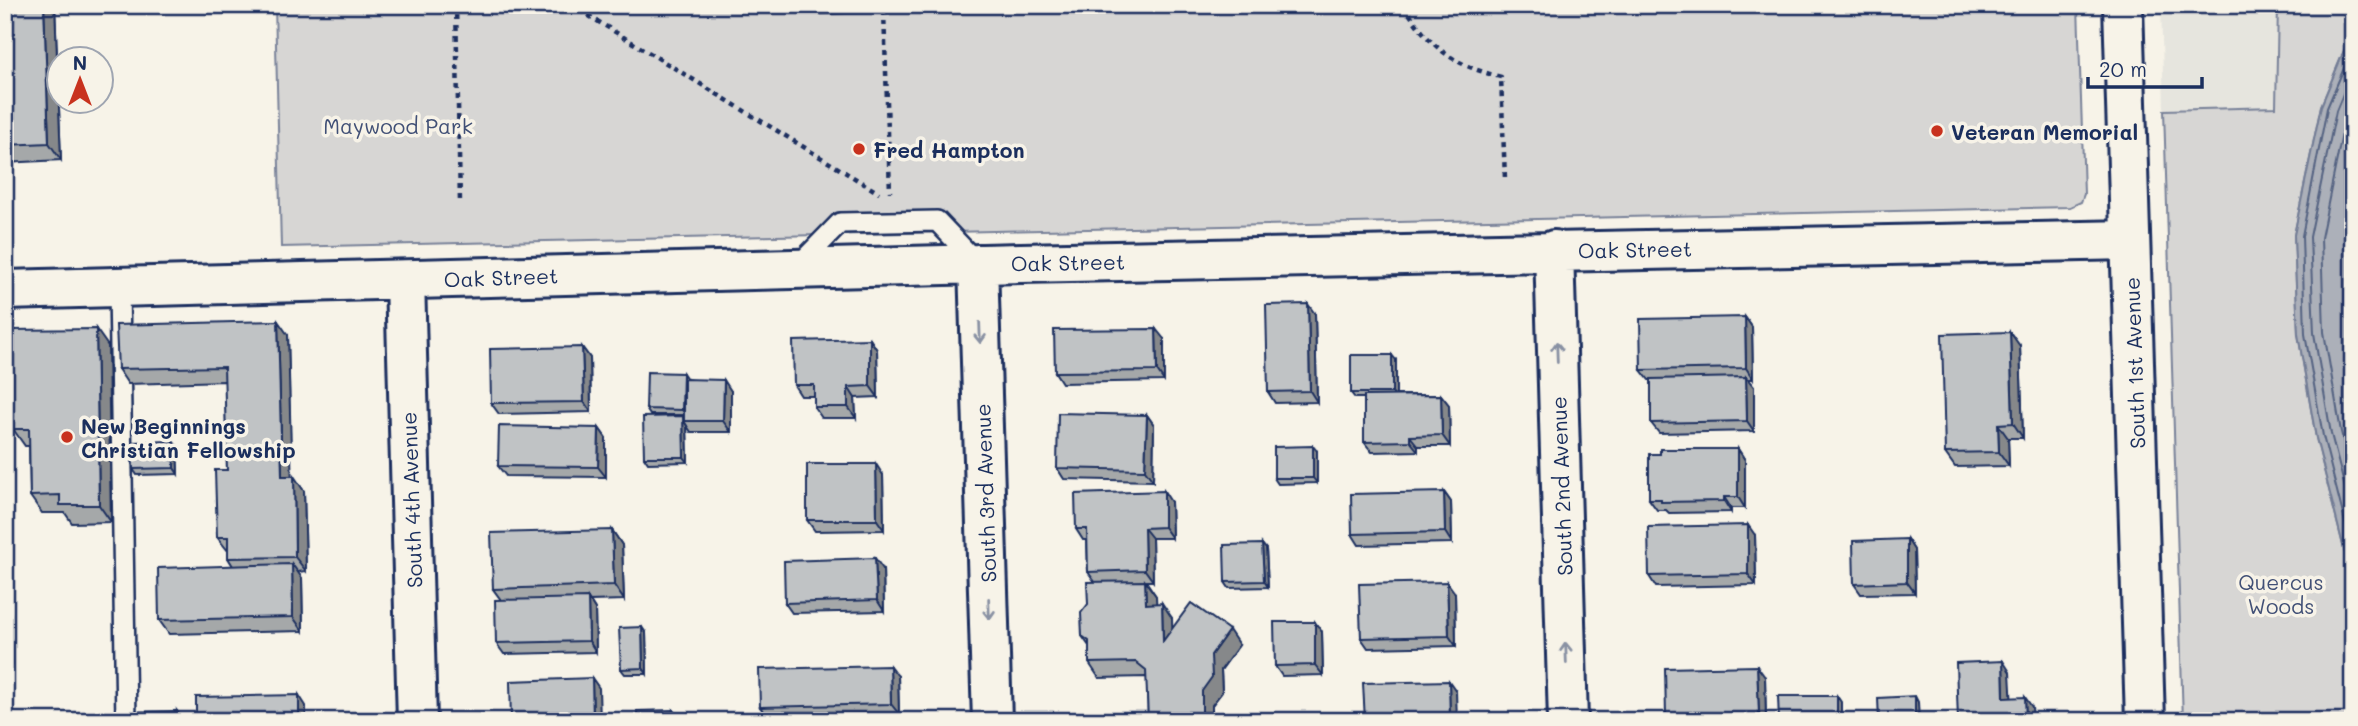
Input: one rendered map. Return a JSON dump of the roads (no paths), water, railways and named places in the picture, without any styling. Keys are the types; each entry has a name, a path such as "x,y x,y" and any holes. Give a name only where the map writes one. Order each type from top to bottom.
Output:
{"street":[{"name":"South 1st Avenue","path":"2123,5 2145,721"},
{"name":"Oak Street","path":"5,290 1554,250 2130,240"},
{"name":"South 2nd Avenue","path":"1554,250 1568,721"},
{"name":"South 3rd Avenue","path":"978,264 992,721"},
{"name":"South 4th Avenue","path":"405,279 417,721"}],"lane":[{"path":"119,288 126,721"}],"water":[{"path":"2353,29 2353,575 2349,569 2316,438 2298,334 2294,235 2321,106"}],"place":[{"name":"Veteran Memorial","path":"1937,131"},
{"name":"Fred Hampton","path":"859,149"},
{"name":"New Beginnings Christian Fellowship","path":"67,437"}],"park label":[{"name":"Maywood Park","path":"398,125"},
{"name":"Quercus Woods","path":"2281,593"}]}
